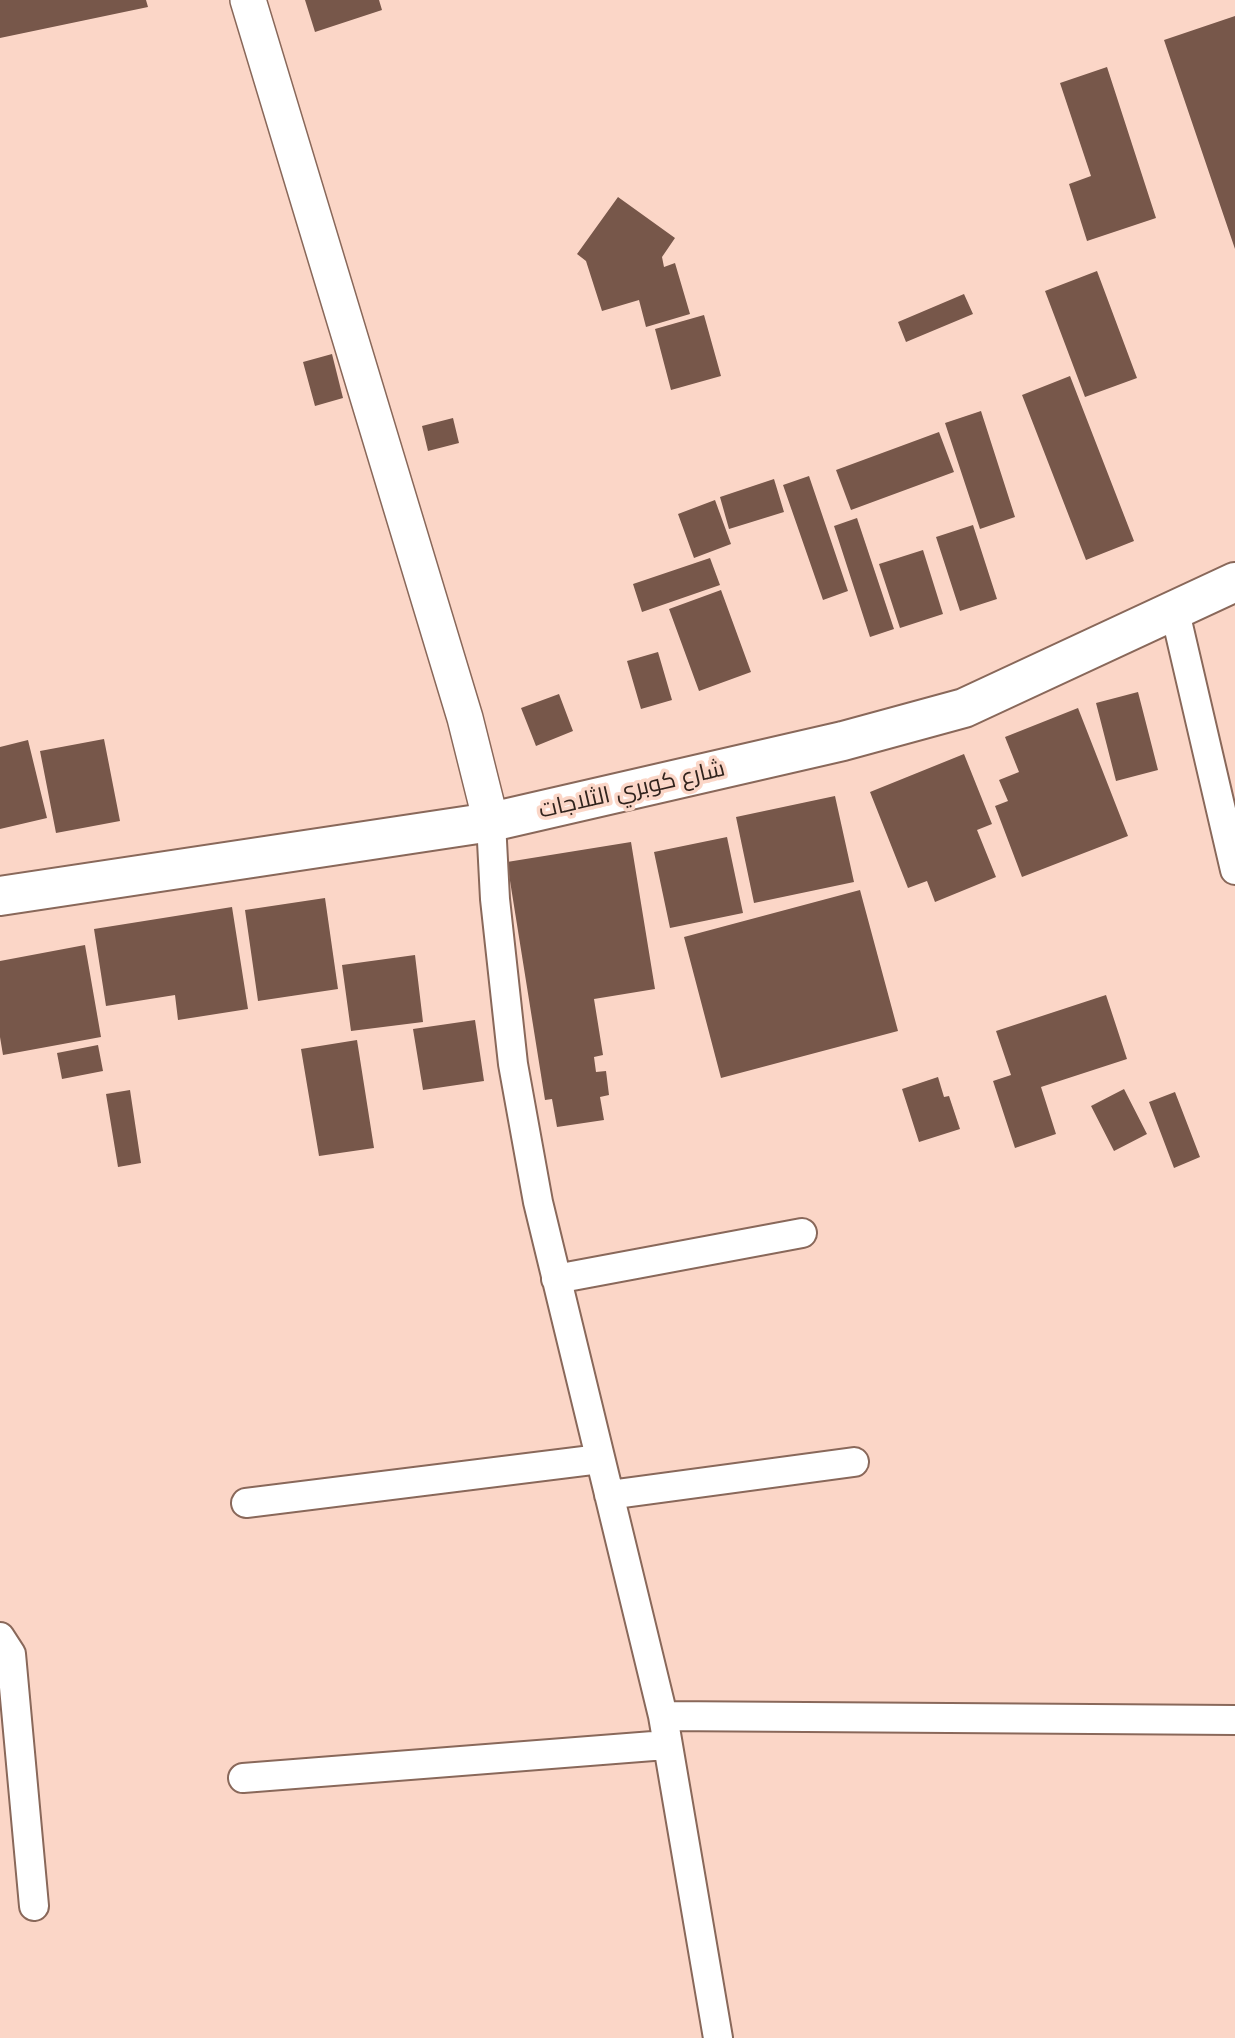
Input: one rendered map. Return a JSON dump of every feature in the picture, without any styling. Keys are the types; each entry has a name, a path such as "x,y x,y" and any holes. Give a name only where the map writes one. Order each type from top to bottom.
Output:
{"main road":[{"name":"شارع كوبري الثلاجات","path":"0,896 491,822 843,741 964,708 1235,582"}],"street":[{"path":"248,0 465,718 491,822 495,899 513,1065 556,1279 663,1716 718,2038"},
{"path":"1175,611 1235,870"},
{"path":"556,1279 802,1233"},
{"path":"246,1503 600,1459"},
{"path":"609,1494 854,1462"},
{"path":"0,1637 11,1654 34,1906"},
{"path":"663,1716 1235,1720"},
{"path":"243,1778 666,1745"}],"building":[{"path":"0,0 146,0 148,7 0,38"},
{"path":"305,0 379,0 382,10 315,32"},
{"path":"1235,16 1235,249 1164,40"},
{"path":"1107,67 1156,218 1087,241 1069,184 1091,176 1060,83"},
{"path":"618,197 675,238 662,257 664,267 675,263 690,314 646,327 639,300 602,311 586,261 577,254"},
{"path":"1097,271 1137,378 1085,397 1045,291"},
{"path":"964,294 973,314 906,342 898,322"},
{"path":"704,315 721,376 671,390 655,329"},
{"path":"332,354 343,398 315,406 303,362"},
{"path":"1070,376 1134,541 1086,560 1022,395"},
{"path":"981,411 1015,517 980,529 945,423"},
{"path":"453,418 459,443 428,451 422,426"},
{"path":"939,432 954,472 851,510 836,470"},
{"path":"809,476 848,591 823,600 783,485"},
{"path":"774,479 784,512 729,529 720,497"},
{"path":"715,500 731,544 694,558 678,514"},
{"path":"857,518 894,629 870,637 834,526"},
{"path":"973,525 997,599 960,611 936,537"},
{"path":"923,550 943,614 900,628 879,564"},
{"path":"710,558 720,585 642,612 633,584"},
{"path":"721,590 751,672 699,691 669,609"},
{"path":"658,652 672,700 641,709 627,661"},
{"path":"1138,692 1158,770 1116,781 1096,703"},
{"path":"559,694 573,731 536,746 521,708"},
{"path":"1078,708 1128,836 1022,877 995,806 1008,801 999,780 1019,772 1005,737"},
{"path":"104,739 120,821 56,833 40,751"},
{"path":"28,740 47,818 0,829 0,747"},
{"path":"964,754 992,824 977,830 996,877 935,902 927,881 908,888 870,792"},
{"path":"835,796 854,882 754,903 736,817"},
{"path":"727,837 743,913 670,928 654,852"},
{"path":"631,842 655,989 594,999 603,1055 594,1057 596,1072 606,1071 609,1095 600,1097 604,1120 557,1127 552,1099 545,1100 507,862"},
{"path":"860,890 898,1031 721,1078 684,937"},
{"path":"325,898 338,989 258,1001 245,910"},
{"path":"232,907 248,1009 178,1020 175,995 106,1006 94,929"},
{"path":"85,945 101,1037 3,1055 0,1037 0,961"},
{"path":"415,955 423,1022 351,1031 342,965"},
{"path":"1106,995 1127,1059 1041,1087 1056,1134 1015,1148 993,1081 1011,1075 996,1031"},
{"path":"475,1020 484,1081 423,1090 413,1029"},
{"path":"357,1040 374,1148 319,1156 301,1049"},
{"path":"98,1045 103,1071 62,1079 57,1053"},
{"path":"938,1077 944,1097 949,1096 960,1129 919,1142 902,1089"},
{"path":"1124,1089 1147,1134 1114,1151 1091,1106"},
{"path":"130,1090 141,1163 118,1167 106,1094"},
{"path":"1175,1092 1200,1157 1174,1168 1149,1102"}]}
